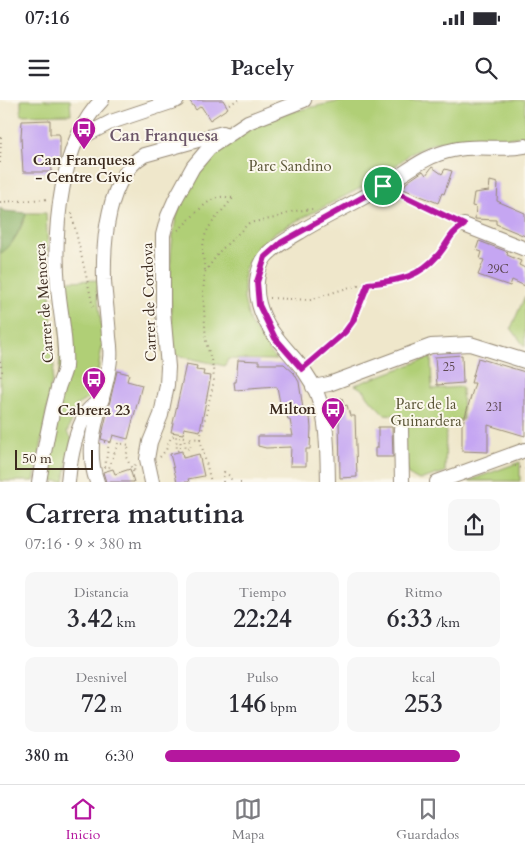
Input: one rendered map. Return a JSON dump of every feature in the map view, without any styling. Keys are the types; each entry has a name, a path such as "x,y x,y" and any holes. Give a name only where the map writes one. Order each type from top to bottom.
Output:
{"street":[{"name":"Carrer de Menorca","path":"39,482 58,387 65,369 58,285 56,231 64,174 84,122 102,100"},
{"path":"78,139 111,122 177,100"},
{"name":"Carrer de Cordova","path":"152,482 147,459 150,442 161,415 167,385 168,367 163,311 163,235 168,216 193,167 209,148 233,130 256,118 304,100"},
{"path":"97,482 93,471 92,435 106,387 111,358 104,279 109,212 118,187 136,160 144,156 233,130"},
{"path":"328,482 326,427 322,404 302,369 275,338 263,316 258,297 257,282 265,257 282,242 383,186 417,163 453,150 467,148 505,149 525,146"},
{"path":"464,225 525,249"},
{"path":"313,387 329,384 431,346 470,344 525,361"},
{"path":"68,482 70,461 80,427 88,411 102,398"},
{"path":"401,428 402,482"},
{"path":"437,482 525,450"}],"path":[{"path":"230,104 239,100"},
{"path":"0,163 1,134"},
{"path":"383,186 464,225"},
{"path":"178,229 186,224 199,208 220,196 233,198 206,229 202,252 205,272 203,292 206,342 213,367 214,381 200,440 211,482"},
{"path":"0,202 62,198 71,206 78,246 86,269 93,308"},
{"path":"205,272 220,251 249,223 275,218 294,211 313,209 326,218"},
{"path":"258,297 310,300 350,287 398,280 420,272 440,253 454,231 464,225"},
{"path":"302,369 345,332 353,321 368,284"},
{"path":"0,361 2,371 0,379"},
{"path":"154,461 162,456 171,437 176,435 177,451 182,450 180,436 184,437 186,449 190,448 188,438 200,440"},
{"path":"103,442 109,442 105,467 109,468 118,443 129,445 126,457 134,472 135,458"},
{"path":"223,482 224,472 230,476 232,482"}],"green space":[{"path":"21,100 70,100 71,114 21,115"},
{"name":"Parc Sandino","path":"347,100 525,100 525,136 500,139 466,137 434,143 410,154 380,178 275,232 257,248 244,270 244,299 250,323 276,360 228,359 225,366 175,355 170,276 171,255 177,217 182,200 190,184 207,163 244,133 261,123 291,112"},
{"path":"0,208 4,211 27,213 13,241 0,254"},
{"path":"27,213 46,213 54,368 34,481 0,481 0,254 13,241"},
{"path":"100,280 97,289 103,340 94,395 77,405 67,433 72,438 64,481 43,481 57,422 63,281"},
{"path":"525,296 525,347 511,328"},
{"name":"Parc de la Guinardera","path":"431,357 432,389 462,387 463,420 450,421 446,427 445,472 419,480 408,474 397,424 397,415 384,414 365,391 355,385"},
{"path":"520,462 520,481 468,481"}],"building":[{"path":"189,100 223,100 228,108 210,120 201,106 196,110"},
{"path":"50,120 50,134 59,134 60,136 60,162 51,162 52,171 50,172 23,172 22,121"},
{"path":"432,167 442,174 445,169 452,171 444,194 442,193 438,203 403,189 406,183 423,171 426,175"},
{"path":"490,181 498,183 497,201 525,213 525,236 496,224 496,220 475,219 476,207 472,206 474,193 489,191"},
{"path":"479,241 508,252 507,255 521,261 519,265 525,268 525,286 512,280 510,286 478,275 484,260 480,259 482,252 476,250"},
{"path":"462,355 463,383 437,385 435,357"},
{"path":"478,358 525,372 525,436 488,425 488,452 462,451 462,423 475,383 471,383"},
{"path":"238,360 259,361 259,364 284,364 294,373 299,382 303,409 306,408 307,417 310,417 310,449 306,449 306,466 290,466 291,447 266,448 258,446 258,436 293,436 290,420 288,420 286,411 284,412 282,403 280,403 277,387 235,390 234,382 236,382"},
{"path":"186,364 197,366 196,370 204,371 203,375 211,376 200,431 184,428 183,434 171,432"},
{"path":"117,371 129,374 127,381 142,385 128,439 113,435 111,442 101,439"},
{"path":"342,398 344,406 347,405 350,416 355,416 357,477 340,478 339,417 337,417 333,400"},
{"path":"378,427 392,427 393,457 375,457 375,448 378,448"},
{"path":"182,451 183,458 199,454 204,476 188,479 189,482 177,482 170,454"},
{"path":"113,469 115,474 130,469 134,482 106,482 103,472"}],"place":[{"name":"Can Franquesa - Centre Cívic","path":"84,150"},
{"name":"Cabrera 23","path":"94,400"},
{"name":"Milton","path":"333,430"}],"district":[{"name":"Can Franquesa","path":"164,136"}],"route":[{"path":"383,186 464,225 454,231 440,253 420,272 398,280 368,284 353,321 345,332 302,369 275,338 259,305 257,282 265,257 282,242 383,186"}]}
